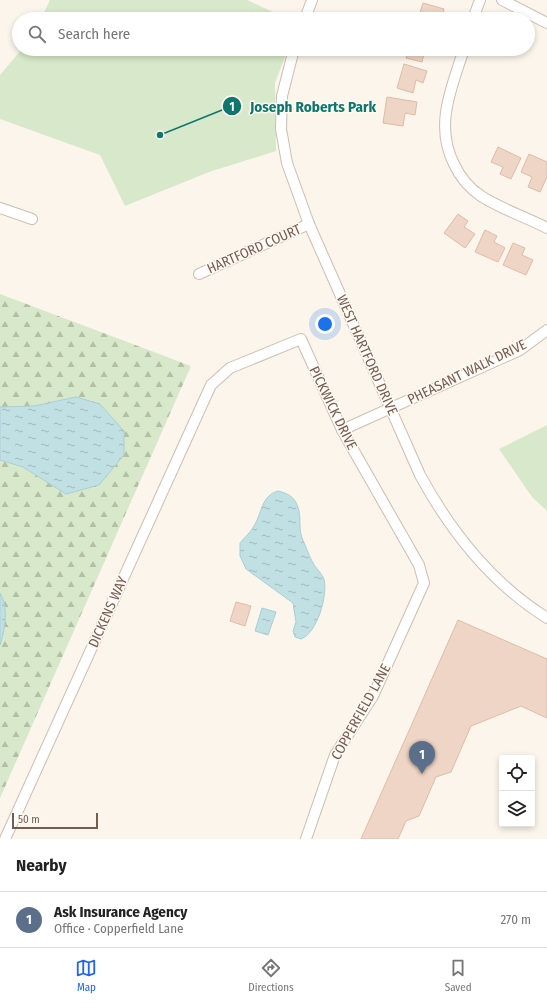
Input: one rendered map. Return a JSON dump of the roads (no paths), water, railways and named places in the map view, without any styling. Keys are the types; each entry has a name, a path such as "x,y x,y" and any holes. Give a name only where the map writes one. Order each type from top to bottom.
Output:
{"street":[{"path":"308,12 312,0"},
{"path":"476,12 480,0"},
{"path":"502,0 525,12"},
{"path":"535,17 547,23"},
{"name":"WEST HARTFORD DRIVE","path":"292,56 282,96 281,129 287,163 309,224 424,481 435,501 462,542 489,571 547,618"},
{"path":"462,56 445,113 445,140 451,159 466,183 481,195 547,228"},
{"path":"0,208 32,219"},
{"name":"HARTFORD COURT","path":"198,274 309,224"},
{"name":"PHEASANT WALK DRIVE","path":"342,430 520,350 547,330"},
{"name":"PICKWICK DRIVE","path":"211,385 230,368 301,339 342,430 419,565"},
{"name":"DICKENS WAY","path":"6,839 211,385"},
{"name":"COPPERFIELD LANE","path":"306,839 335,755 373,696 424,583 419,565"}],"water":[{"path":"76,397 100,404 124,431 124,455 99,485 66,494 23,467 0,460 0,407 34,406"},
{"path":"278,491 289,495 296,502 302,538 309,556 324,579 325,586 323,604 320,613 312,629 301,639 295,637 293,631 296,622 293,603 246,569 240,556 240,543 253,528 265,501 272,493"},
{"path":"0,593 4,605 5,625 0,645"},
{"path":"262,608 276,612 268,635 255,631"}],"place":[{"name":"Joseph Roberts Park","path":"160,135"},
{"name":"Ask Insurance Agency","path":"422,774"}]}
